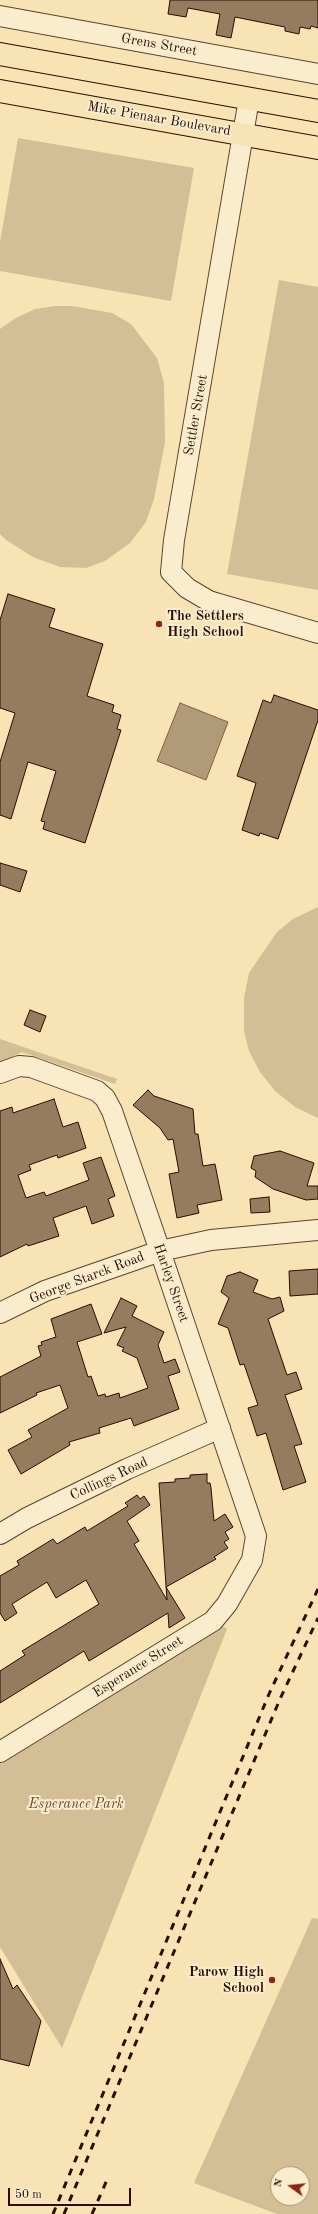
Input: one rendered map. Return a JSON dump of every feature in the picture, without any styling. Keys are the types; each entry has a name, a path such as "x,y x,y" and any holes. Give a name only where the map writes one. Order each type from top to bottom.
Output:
{"main road":[{"path":"0,54 318,111"},
{"name":"Mike Pienaar Boulevard","path":"0,90 318,148"}],"street":[{"name":"Grens Street","path":"0,16 318,74"},
{"name":"Settler Street","path":"249,98 174,540 171,572 186,588 209,601 318,633"},
{"name":"Harley Street","path":"0,1073 18,1066 31,1067 78,1083 97,1091 106,1098 112,1111 254,1526 256,1536 252,1560"},
{"name":"George Starck Road","path":"0,1313 46,1291 160,1251 211,1240 318,1230"},
{"name":"Collings Road","path":"0,1534 26,1518 127,1469 220,1428"},
{"name":"Esperance Street","path":"0,1752 213,1621 227,1604 252,1560"}],"green space":[{"path":"18,138 194,168 171,301 0,271 0,242"},
{"path":"279,280 318,287 318,590 227,574"},
{"path":"55,306 72,306 112,313 131,324 157,358 164,383 165,442 154,499 146,522 130,543 105,561 86,568 60,567 33,557 6,540 0,534 0,329 16,318 35,309"},
{"path":"318,907 318,1118 295,1107 275,1091 260,1072 249,1051 244,1031 244,998 249,973 277,932 293,919"},
{"path":"0,1039 117,1079 115,1084 22,1052 0,1063"},
{"name":"Esperance Park","path":"221,1625 227,1629 62,2048 0,1947 0,1761"},
{"path":"312,1918 318,1919 318,2214 277,2214 194,2183"}],"shaded area":[{"path":"180,703 228,722 206,780 157,761"}],"building":[{"path":"170,0 318,0 318,28 311,26 310,29 300,27 299,34 285,31 285,27 235,17 231,38 216,35 220,14 188,8 186,17 168,14"},
{"path":"8,594 55,609 49,627 103,644 87,696 114,705 112,712 121,715 117,729 121,730 85,843 43,829 45,822 41,821 56,771 28,762 11,819 0,815 0,762 15,713 0,708 0,620"},
{"path":"274,695 318,710 318,720 278,839 260,833 259,836 242,830 256,783 237,776 263,700 271,703"},
{"path":"0,863 27,871 20,892 0,885"},
{"path":"30,1010 46,1016 40,1032 24,1025"},
{"path":"148,1090 154,1096 193,1109 195,1134 198,1134 203,1166 215,1164 222,1200 197,1205 199,1213 177,1218 169,1174 179,1172 173,1139 168,1140 160,1128 133,1105"},
{"path":"54,1099 63,1127 78,1122 86,1148 58,1158 57,1155 29,1165 31,1170 18,1175 26,1198 44,1192 46,1196 89,1180 83,1163 101,1157 115,1196 108,1199 114,1216 92,1224 86,1206 53,1218 59,1236 28,1246 27,1244 0,1257 0,1111 12,1107 13,1113"},
{"path":"280,1151 314,1163 307,1186 318,1186 318,1199 306,1200 273,1189 255,1177 256,1171 251,1168 254,1156"},
{"path":"269,1197 270,1212 251,1213 250,1199"},
{"path":"318,1269 318,1294 290,1296 289,1271"},
{"path":"240,1272 258,1280 253,1292 272,1299 280,1297 284,1311 268,1319 287,1375 296,1372 302,1389 285,1395 302,1444 294,1446 306,1482 283,1490 266,1433 257,1436 248,1408 258,1405 244,1364 240,1365 228,1328 218,1324 229,1298 221,1292 227,1276"},
{"path":"121,1298 137,1306 132,1316 164,1332 158,1345 164,1363 175,1359 180,1372 168,1376 179,1409 134,1426 131,1418 99,1428 100,1433 69,1442 70,1445 21,1474 8,1450 32,1437 28,1430 68,1408 60,1385 36,1393 37,1395 0,1413 0,1377 41,1356 38,1346 42,1345 41,1342 56,1337 51,1319 91,1304 102,1334 77,1342 88,1377 91,1376 98,1396 105,1394 106,1397 119,1393 120,1398 148,1388 137,1358 122,1351 124,1348 117,1345 126,1327 104,1333"},
{"path":"207,1474 207,1483 210,1483 211,1488 214,1521 225,1514 233,1527 225,1532 229,1539 224,1542 228,1548 214,1557 216,1559 166,1587 159,1483 175,1482 175,1479 190,1478 190,1475"},
{"path":"137,1495 140,1499 144,1496 150,1505 127,1521 139,1541 134,1544 167,1600 166,1587 185,1618 169,1628 168,1613 89,1661 84,1651 0,1703 0,1671 25,1655 22,1651 99,1604 86,1580 56,1598 47,1582 12,1604 17,1613 5,1621 0,1613 0,1576 19,1565 17,1561 53,1539 57,1544 85,1527 87,1531 128,1506 125,1503"},
{"path":"0,1959 13,1989 17,1985 41,2021 29,2066 0,2059"}],"railway":[{"path":"53,2214 269,1694 318,1589"},
{"path":"64,2214 280,1699 318,1618"},
{"path":"92,2214 107,2180"}],"place":[{"name":"The Settlers High School","path":"159,624"},
{"name":"Parow High School","path":"272,1980"}]}
